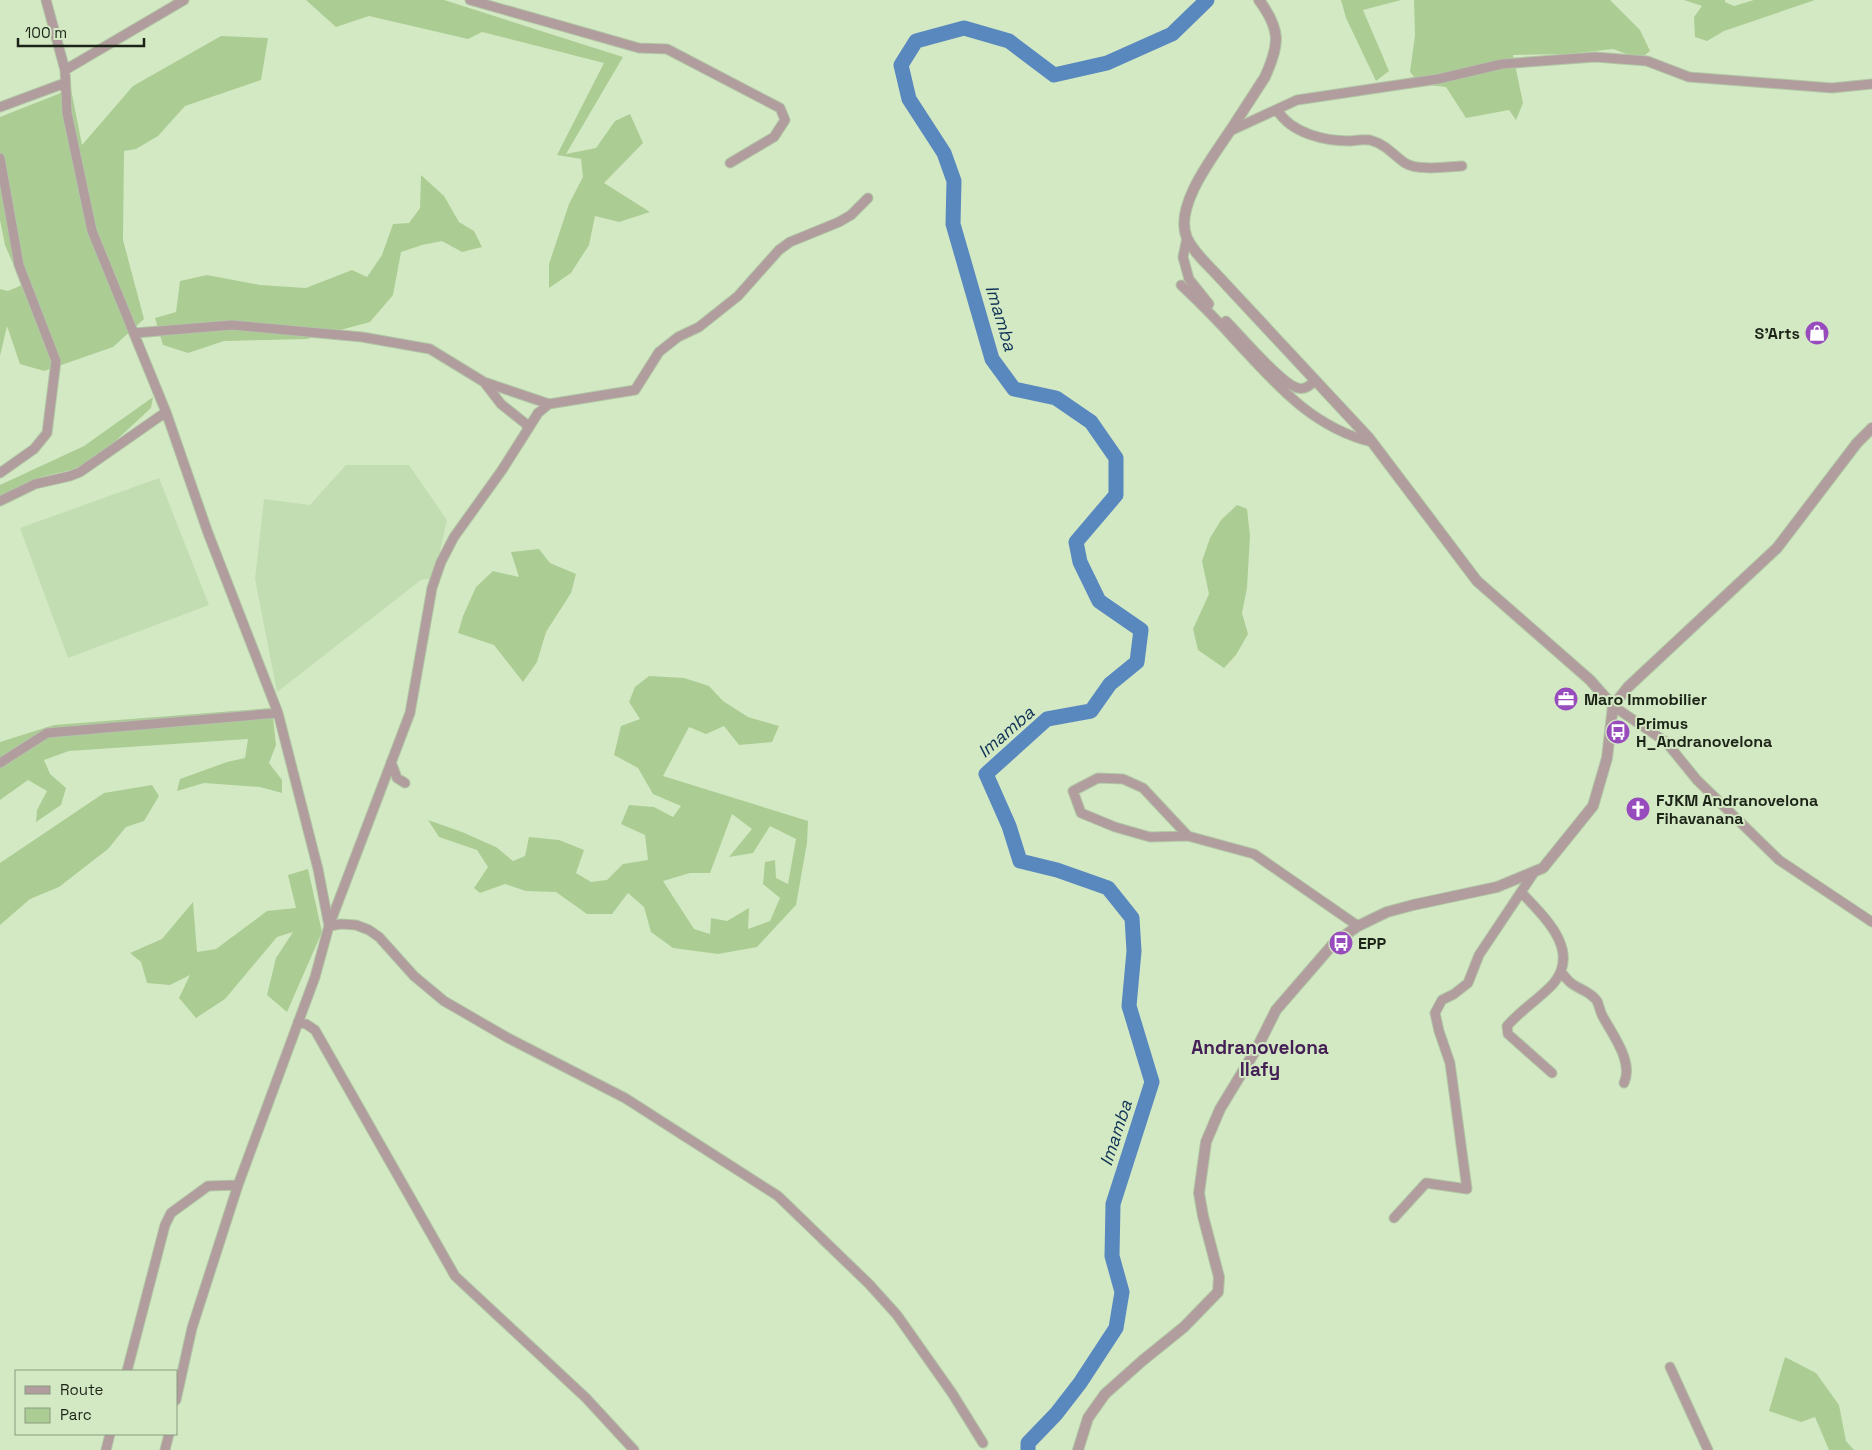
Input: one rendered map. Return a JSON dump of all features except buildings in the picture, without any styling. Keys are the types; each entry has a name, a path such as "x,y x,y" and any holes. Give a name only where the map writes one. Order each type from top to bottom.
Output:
{"street":[{"path":"46,0 65,70 67,113 92,231 166,412 208,533 278,713 318,869 329,926"},
{"path":"65,70 184,0"},
{"path":"470,0 639,48 668,49 780,108 785,120 774,137 730,163"},
{"path":"1259,0 1272,17 1276,31 1275,50 1265,77 1197,181 1186,211 1184,224 1187,238 1218,277 1372,442 1477,581 1590,680 1613,706 1666,742 1696,780 1779,860 1872,922"},
{"path":"1230,131 1297,100 1438,79 1502,64 1595,57 1647,61 1689,78 1832,88 1872,84"},
{"path":"0,107 65,83"},
{"path":"1277,110 1283,120 1310,134 1330,139 1351,141 1366,139 1380,143 1406,164 1420,167 1462,166"},
{"path":"0,158 19,264 56,361 47,433 34,449 0,473"},
{"path":"178,1391 192,1328 238,1185 315,977 329,926 410,713 432,588 441,562 454,537 502,470 538,413 548,404 635,390 659,352 678,337 699,327 738,296 779,250 790,242 828,228 845,219 868,198"},
{"path":"1187,238 1183,257 1189,279 1203,298 1276,374 1298,388 1308,386 1315,380"},
{"path":"1181,285 1211,314 1287,396 1308,412 1340,430 1372,442"},
{"path":"135,333 232,325 362,337 430,349 484,382 531,396 548,404"},
{"path":"484,382 501,404 526,424 528,429"},
{"path":"0,501 35,484 80,472 166,412"},
{"path":"1078,1450 1088,1418 1105,1394 1142,1361 1184,1328 1218,1292 1219,1277 1199,1193 1206,1142 1220,1109 1257,1048 1276,1010 1334,943 1358,926 1387,912 1413,904 1497,887 1543,868 1592,806 1607,758 1613,706 1628,687 1777,548 1857,443 1872,428"},
{"path":"0,763 47,733 278,713"},
{"path":"391,762 397,778 405,783"},
{"path":"1188,836 1143,788 1123,779 1098,778 1073,791 1081,813 1115,827 1150,837 1188,836 1254,854 1358,926"},
{"path":"1394,1218 1426,1183 1467,1189 1450,1063 1435,1013 1442,1000 1454,994 1468,983 1479,954 1535,871"},
{"path":"1521,892 1553,927 1560,942 1564,958 1561,972 1552,984 1518,1013 1507,1026 1508,1034 1552,1073"},
{"path":"329,926 341,924 356,925 369,930 379,937 414,976 444,1001 514,1041 625,1098 778,1196 869,1284 897,1315 952,1393 983,1443"},
{"path":"1561,972 1571,983 1587,991 1597,1001 1627,1067 1627,1077 1624,1083"},
{"path":"298,1022 306,1024 315,1030 455,1276 586,1398 634,1450"},
{"path":"127,1370 165,1224 171,1213 208,1186 238,1185"},
{"path":"1670,1367 1708,1450"},
{"path":"106,1450 110,1435"},
{"path":"165,1450 169,1435"}],"shaded area":[{"path":"346,465 409,465 447,520 434,578 421,580 277,692 255,579 264,499 310,505"},
{"path":"159,478 209,605 68,658 20,528"}],"green space":[{"path":"306,0 444,0 623,57 566,154 596,148 615,121 630,114 643,143 604,183 650,212 619,222 595,216 589,245 571,273 549,288 549,264 569,204 583,177 581,159 557,155 604,63 482,32 468,39 369,16 336,27"},
{"path":"1341,0 1401,0 1363,10 1389,71 1376,81 1346,18"},
{"path":"1414,0 1610,0 1640,30 1650,51 1640,59 1613,49 1569,54 1513,55 1523,103 1516,120 1509,110 1466,118 1446,87 1420,84 1410,72 1415,35"},
{"path":"1684,0 1725,0 1725,2 1734,6 1754,0 1815,0 1724,31 1707,41 1695,37 1694,17 1702,6"},
{"path":"221,36 268,38 261,80 185,106 158,136 136,149 124,151 123,240 144,319 113,347 44,371 20,364 7,326 0,356 0,289 8,291 22,285 5,245 0,220 0,117 71,89 82,145 133,86"},
{"path":"421,175 444,196 459,222 474,231 482,247 462,252 442,241 401,252 393,295 370,322 307,339 224,341 188,353 163,345 155,318 176,312 180,281 207,275 260,285 306,288 352,270 367,277 382,255 393,224 409,223 420,208"},
{"path":"153,397 151,408 96,459 71,470 41,477 0,497 0,485 84,446"},
{"path":"1237,505 1247,509 1250,536 1247,588 1242,613 1248,634 1236,655 1224,668 1198,650 1193,629 1209,594 1202,561 1210,538 1221,520"},
{"path":"539,549 550,563 576,574 571,593 546,632 537,662 523,682 494,645 458,633 463,616 476,587 493,571 519,577 511,552"},
{"path":"649,676 684,678 709,686 723,701 748,717 779,726 772,742 739,745 724,726 706,734 689,727 663,776 808,821 807,843 796,905 757,947 718,954 673,948 651,932 644,907 628,893 612,914 587,914 556,892 526,891 505,884 480,893 474,888 488,867 477,850 439,837 428,820 496,847 513,861 525,856 529,837 559,840 584,850 576,873 591,882 607,880 623,864 648,860 645,835 621,824 629,805 654,807 673,817 681,806 653,794 638,768 614,755 621,726 640,719 629,702 635,687","holes":["732,814 752,829 729,857 753,853 770,826 796,839 788,884 776,878 775,860 765,862 763,884 780,898 770,921 748,929 749,908 727,921 711,918 710,934 694,929 663,881 690,873 710,873"]},
{"path":"272,708 276,745 269,763 282,780 282,793 260,787 204,783 177,791 180,779 227,762 245,758 248,739 69,751 44,760 50,774 66,788 61,805 36,822 37,810 47,791 28,780 0,800 0,742 54,725"},
{"path":"152,785 159,796 144,821 126,827 108,849 59,887 30,899 0,925 0,863 104,793"},
{"path":"308,869 322,932 287,1012 267,995 276,958 293,932 277,937 225,999 196,1018 179,998 190,975 170,985 147,983 141,962 130,953 162,939 193,902 197,952 216,949 267,911 296,908 288,875"},
{"path":"1785,1357 1816,1373 1839,1405 1846,1441 1854,1450 1829,1450 1815,1417 1801,1422 1769,1411"}],"waterway":[{"name":"Imamba","path":"1028,1450 1028,1443 1056,1414 1080,1383 1116,1328 1122,1292 1112,1256 1113,1204 1152,1082 1129,1006 1134,951 1132,918 1108,888 1057,870 1020,861 1009,826 986,774 1047,719 1091,711 1110,684 1137,662 1141,630 1099,601 1080,562 1076,542 1116,495 1116,458 1091,422 1056,398 1014,389 992,359 953,224 954,181 944,153 909,99 901,65 916,41 964,28 1009,41 1054,75 1107,63 1172,34 1207,0"}],"place":[{"name":"S'Arts","path":"1817,333"},
{"name":"Maro Immobilier","path":"1566,699"},
{"name":"Primus H_Andranovelona","path":"1618,732"},
{"name":"FJKM Andranovelona Fihavanana","path":"1638,809"},
{"name":"EPP","path":"1341,943"}],"district":[{"name":"Andranovelona Ilafy","path":"1260,1058"}]}
